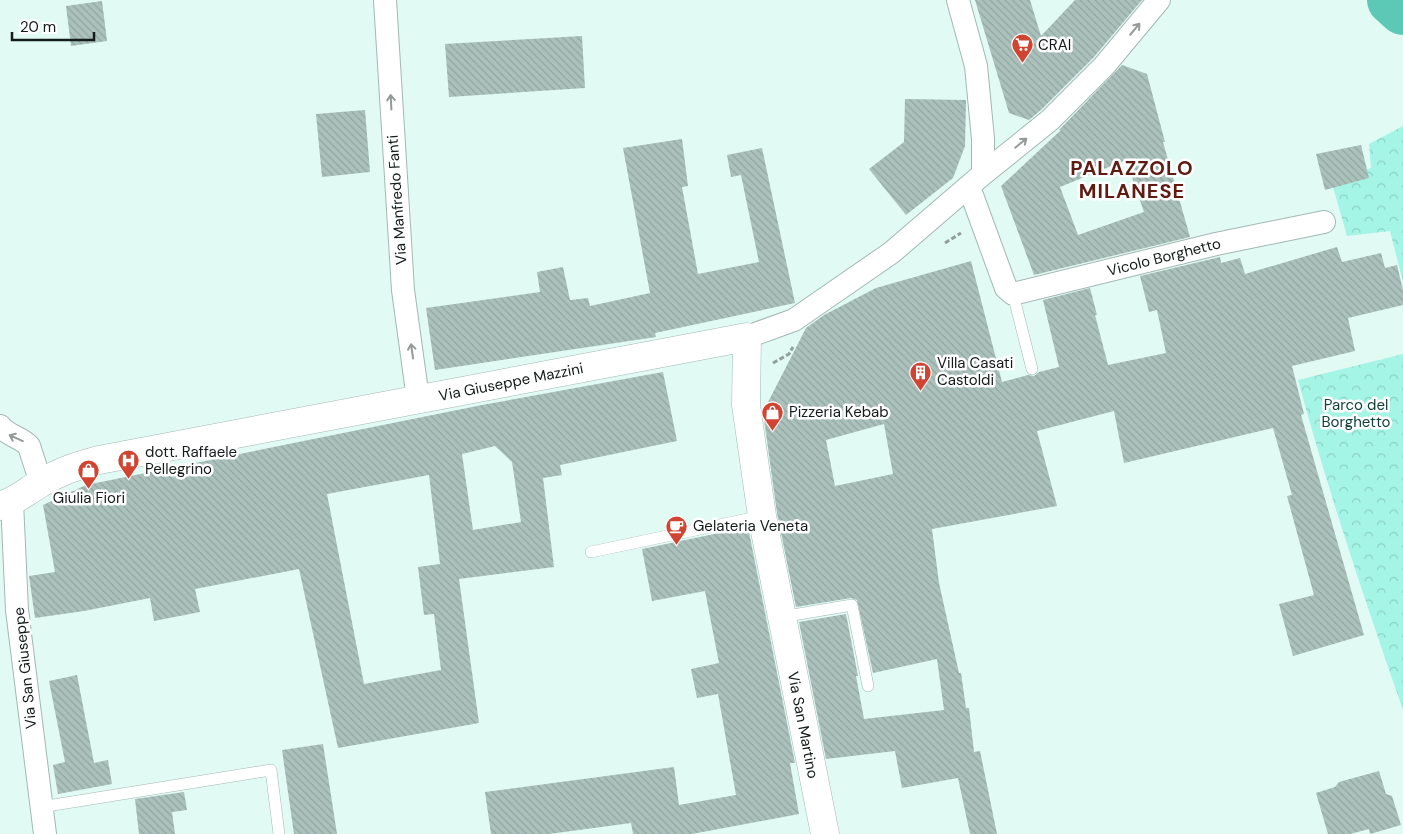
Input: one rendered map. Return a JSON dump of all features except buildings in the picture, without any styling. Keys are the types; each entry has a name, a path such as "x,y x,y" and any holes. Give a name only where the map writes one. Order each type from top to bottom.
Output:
{"street":[{"name":"Via Manfredo Fanti","path":"385,0 403,290 418,399"},
{"path":"958,0 976,66 983,139 976,180 1009,291"},
{"name":"Via Giuseppe Mazzini","path":"6,504 69,468 99,460 747,337 794,320 891,253 1057,113 1104,66 1159,0"},
{"name":"Vicolo Borghetto","path":"1009,291 1216,244 1324,222"},
{"name":"Via San Martino","path":"747,337 746,405 762,516 825,834"},
{"path":"0,426 8,434 26,442 30,446 41,483"},
{"name":"Via San Giuseppe","path":"6,504 40,808 45,834"}],"lane":[{"path":"1009,291 1032,369"},
{"path":"592,552 762,516"},
{"path":"781,617 852,606 868,686"},
{"path":"40,808 271,770 279,834"}],"green space":[{"path":"1403,126 1403,282 1390,231 1347,236 1331,180 1371,168 1369,144"},
{"name":"Parco del Borghetto","path":"1403,354 1403,710 1348,546 1298,380"}],"waterway":[{"path":"1392,0 1403,10"}],"place":[{"name":"CRAI","path":"1022,64"},
{"name":"Villa Casati Castoldi","path":"921,391"},
{"name":"Pizzeria Kebab","path":"773,431"},
{"name":"dott. Raffaele Pellegrino","path":"129,480"},
{"name":"Giulia Fiori","path":"89,489"},
{"name":"Gelateria Veneta","path":"677,545"}],"district":[{"name":"PALAZZOLO MILANESE","path":"1132,180"}]}
